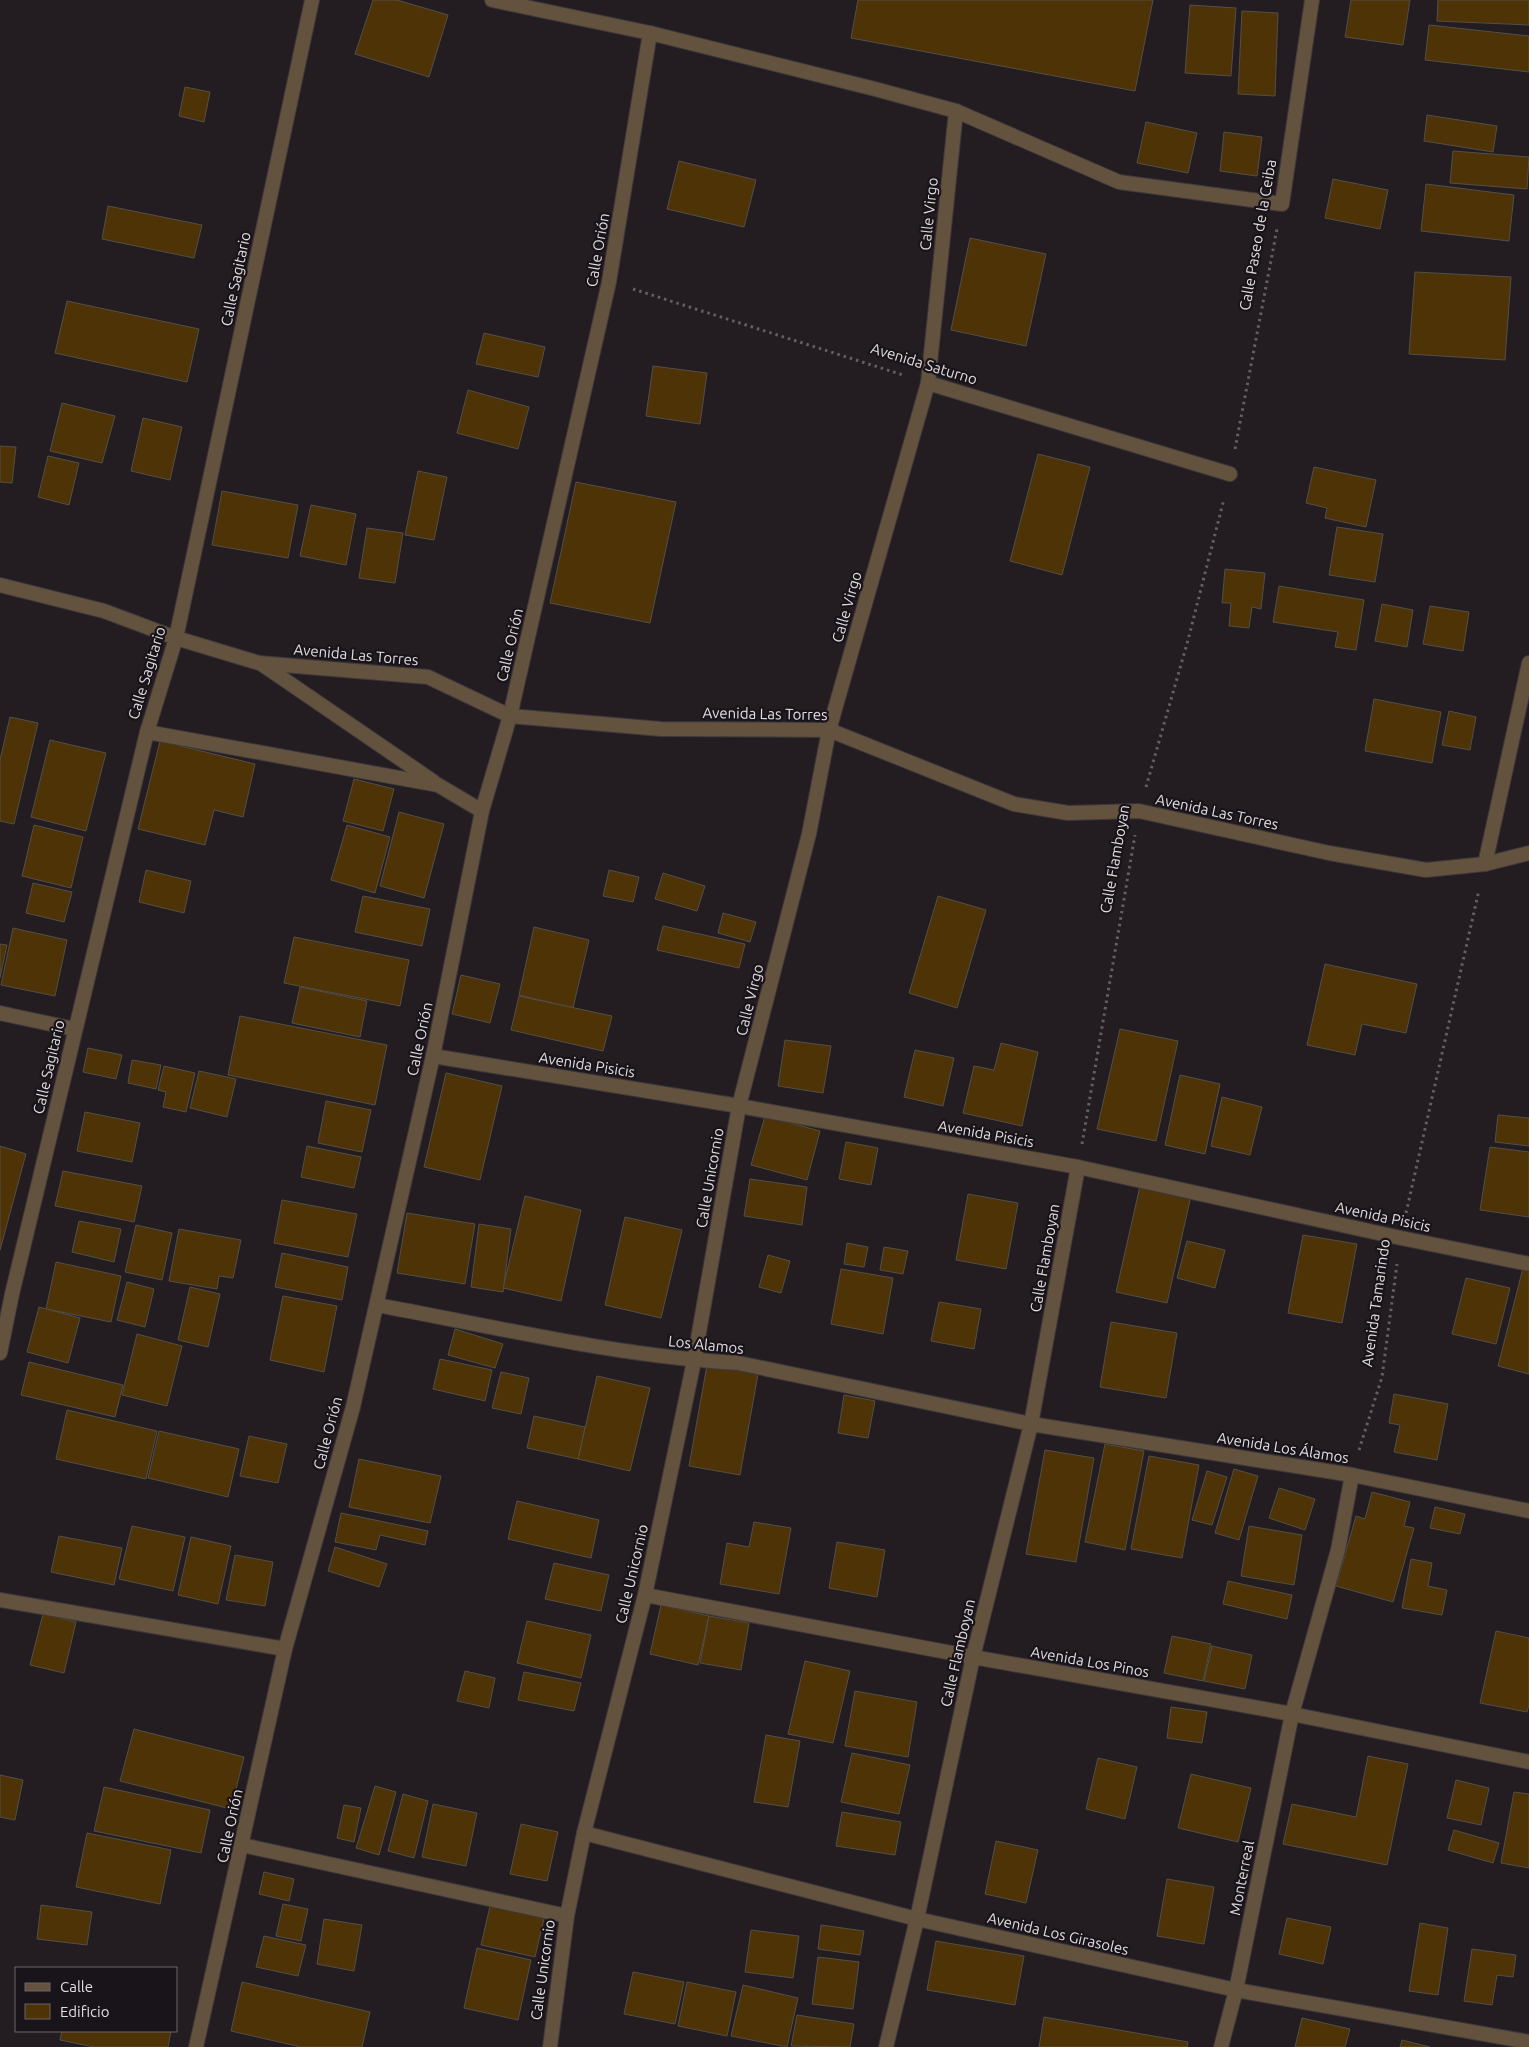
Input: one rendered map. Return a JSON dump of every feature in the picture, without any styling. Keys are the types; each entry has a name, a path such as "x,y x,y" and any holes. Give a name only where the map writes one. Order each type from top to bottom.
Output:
{"street":[{"name":"Calle Sagitario","path":"0,1352 6,1293 74,1029 146,732 176,638 312,0"},
{"path":"492,0 650,33 875,88 956,111 1119,182 1282,204"},
{"name":"Calle Paseo de la Ceiba","path":"1282,204 1312,0"},
{"name":"Calle Orión","path":"196,2047 285,1649 353,1407 377,1305 433,1056 482,811 510,716 610,282 650,33"},
{"name":"Calle Virgo","path":"739,1106 809,834 829,730 928,383 956,111"},
{"name":"Avenida Saturno","path":"928,383 1230,474"},
{"name":"Avenida Las Torres","path":"0,585 104,611 176,638 260,663 428,677 510,716 662,729 829,730 1014,804 1068,813 1139,811 1329,853 1426,870 1485,864 1529,853"},
{"path":"260,663 438,785 482,811"},
{"path":"1485,864 1529,663"},
{"path":"146,732 438,785"},
{"path":"0,1013 74,1029"},
{"name":"Avenida Pisicis","path":"433,1056 739,1106 1078,1167 1529,1264"},
{"name":"Calle Unicornio","path":"552,2047 567,1916 584,1833 644,1595 694,1361 739,1106"},
{"name":"Calle Flamboyan","path":"886,2047 917,1919 972,1657 1031,1424 1078,1167"},
{"name":"Los Alamos","path":"377,1305 630,1352 694,1361 738,1363 1031,1424"},
{"name":"Avenida Los Álamos","path":"1031,1424 1352,1475 1529,1511"},
{"path":"1292,1714 1338,1550 1352,1475"},
{"name":"Avenida Los Pinos","path":"644,1595 972,1657 1292,1714 1529,1762"},
{"path":"0,1600 285,1649"},
{"name":"Monterreal","path":"1221,2047 1236,1990 1292,1714"},
{"name":"Avenida Los Girasoles","path":"584,1833 917,1919 1236,1990 1529,2042"},
{"path":"242,1845 567,1916"}],"path":[{"name":"Calle Paseo de la Ceiba","path":"1230,474 1282,204"},
{"name":"Avenida Saturno","path":"610,282 928,383"},
{"name":"Calle Flamboyan","path":"1078,1167 1139,811 1188,640 1230,474"},
{"name":"Avenida Tamarindo","path":"1352,1475 1382,1377 1401,1238 1485,864"}],"building":[{"path":"373,0 397,0 448,15 429,77 355,54"},
{"path":"858,0 1153,0 1135,91 851,38"},
{"path":"1351,0 1410,0 1403,45 1345,37"},
{"path":"1438,0 1529,0 1529,25 1437,21"},
{"path":"1190,5 1236,8 1231,76 1185,73"},
{"path":"1242,11 1278,13 1275,96 1238,94"},
{"path":"1429,25 1529,36 1529,72 1425,60"},
{"path":"185,87 210,92 204,122 179,116"},
{"path":"1427,115 1497,126 1493,152 1424,141"},
{"path":"1146,122 1197,133 1188,173 1137,163"},
{"path":"1224,132 1262,137 1257,176 1220,171"},
{"path":"1453,151 1529,157 1527,189 1450,183"},
{"path":"679,161 756,180 744,227 667,209"},
{"path":"1333,179 1388,190 1380,229 1325,218"},
{"path":"1426,184 1514,195 1509,241 1421,231"},
{"path":"108,206 202,225 194,258 102,239"},
{"path":"970,238 1046,254 1026,346 951,330"},
{"path":"1415,272 1511,277 1505,360 1409,354"},
{"path":"67,301 199,329 187,382 55,353"},
{"path":"484,333 545,347 538,377 476,364"},
{"path":"653,366 707,373 700,424 646,416"},
{"path":"468,390 529,407 518,449 457,433"},
{"path":"62,403 115,416 102,463 50,451"},
{"path":"143,418 182,427 170,480 131,471"},
{"path":"0,446 16,447 12,483 0,482"},
{"path":"1038,454 1090,467 1062,575 1010,561"},
{"path":"48,456 79,463 69,505 38,497"},
{"path":"1314,467 1376,480 1366,527 1325,518 1327,508 1306,503"},
{"path":"418,471 447,477 434,540 405,535"},
{"path":"576,482 676,502 650,623 550,603"},
{"path":"222,491 298,505 288,558 212,545"},
{"path":"311,505 356,514 346,565 300,556"},
{"path":"1337,527 1383,534 1375,582 1329,575"},
{"path":"367,528 403,533 395,583 359,578"},
{"path":"1225,569 1265,573 1261,609 1252,607 1249,628 1229,626 1231,603 1222,603"},
{"path":"1279,586 1364,600 1356,650 1335,647 1338,632 1273,622"},
{"path":"1382,604 1413,610 1407,647 1375,641"},
{"path":"1430,606 1469,612 1463,651 1423,644"},
{"path":"1374,699 1441,712 1432,763 1365,751"},
{"path":"1449,711 1476,717 1470,750 1442,745"},
{"path":"10,717 38,723 14,824 0,821 0,760"},
{"path":"50,740 106,753 86,831 31,817"},
{"path":"160,741 255,764 243,817 214,810 205,845 138,829"},
{"path":"354,779 394,789 383,831 343,821"},
{"path":"399,812 444,824 424,898 380,886"},
{"path":"34,825 83,837 71,888 22,876"},
{"path":"347,825 390,837 375,893 331,880"},
{"path":"146,870 191,881 184,913 139,902"},
{"path":"609,870 639,877 633,902 603,896"},
{"path":"663,873 705,886 697,911 655,899"},
{"path":"33,883 72,892 64,922 26,913"},
{"path":"363,896 430,909 422,946 355,932"},
{"path":"938,896 986,910 957,1008 909,993"},
{"path":"723,913 756,922 750,942 718,933"},
{"path":"663,926 745,944 739,968 657,950"},
{"path":"534,927 589,940 573,1008 519,995"},
{"path":"13,928 67,940 55,996 1,985"},
{"path":"294,937 409,960 400,1006 284,983"},
{"path":"0,944 7,945 0,978"},
{"path":"1325,964 1417,984 1406,1033 1362,1024 1355,1055 1307,1045"},
{"path":"461,975 500,984 490,1023 452,1014"},
{"path":"300,987 367,1001 360,1037 292,1023"},
{"path":"519,996 612,1016 603,1051 511,1030"},
{"path":"240,1016 387,1045 375,1105 228,1075"},
{"path":"1120,1029 1178,1041 1156,1141 1097,1129"},
{"path":"785,1040 831,1046 823,1093 778,1086"},
{"path":"1001,1043 1038,1052 1022,1126 963,1113 974,1066 994,1070"},
{"path":"88,1048 122,1055 116,1079 83,1072"},
{"path":"915,1050 954,1058 943,1106 904,1097"},
{"path":"132,1060 161,1065 156,1089 128,1083"},
{"path":"164,1066 195,1073 186,1112 163,1107 166,1092 158,1090"},
{"path":"199,1071 236,1079 227,1117 190,1108"},
{"path":"446,1073 502,1086 480,1180 424,1167"},
{"path":"1180,1075 1220,1084 1205,1154 1165,1145"},
{"path":"1222,1097 1262,1107 1250,1155 1211,1146"},
{"path":"326,1101 371,1110 362,1152 318,1143"},
{"path":"85,1112 140,1123 132,1162 77,1151"},
{"path":"1498,1115 1529,1118 1529,1146 1495,1142"},
{"path":"765,1116 820,1131 807,1180 751,1165"},
{"path":"846,1142 878,1148 871,1185 839,1179"},
{"path":"0,1146 26,1154 0,1250"},
{"path":"307,1146 361,1157 354,1188 301,1177"},
{"path":"1490,1147 1529,1152 1529,1217 1480,1210"},
{"path":"63,1171 142,1186 134,1222 55,1206"},
{"path":"750,1179 807,1187 802,1225 744,1216"},
{"path":"1140,1186 1191,1196 1167,1303 1116,1292"},
{"path":"968,1194 1018,1203 1006,1269 956,1260"},
{"path":"525,1196 581,1210 561,1301 503,1288"},
{"path":"282,1200 357,1214 348,1257 274,1243"},
{"path":"407,1213 475,1224 465,1284 397,1273"},
{"path":"625,1217 682,1230 661,1318 605,1305"},
{"path":"79,1221 121,1229 114,1262 72,1252"},
{"path":"479,1224 511,1229 503,1292 471,1287"},
{"path":"136,1225 172,1233 162,1280 125,1272"},
{"path":"179,1229 241,1240 233,1278 219,1276 217,1289 169,1281"},
{"path":"1303,1235 1357,1244 1342,1323 1288,1313"},
{"path":"1187,1241 1225,1250 1215,1288 1177,1278"},
{"path":"847,1243 868,1247 864,1267 844,1264"},
{"path":"884,1247 908,1251 903,1274 880,1270"},
{"path":"282,1253 348,1267 342,1300 275,1287"},
{"path":"768,1255 790,1261 781,1293 759,1287"},
{"path":"56,1262 121,1276 111,1322 46,1309"},
{"path":"1523,1268 1529,1270 1529,1374 1498,1366"},
{"path":"841,1269 893,1278 883,1334 831,1324"},
{"path":"1466,1278 1510,1288 1496,1344 1452,1334"},
{"path":"127,1282 154,1289 145,1327 117,1320"},
{"path":"190,1287 220,1294 208,1347 178,1340"},
{"path":"283,1296 337,1306 324,1372 270,1360"},
{"path":"939,1302 981,1309 974,1349 931,1341"},
{"path":"39,1307 80,1318 68,1363 27,1352"},
{"path":"1111,1322 1177,1333 1166,1398 1100,1387"},
{"path":"455,1329 503,1344 495,1368 448,1355"},
{"path":"137,1334 182,1346 167,1406 122,1395"},
{"path":"440,1359 492,1370 485,1401 433,1389"},
{"path":"29,1362 123,1385 115,1417 21,1395"},
{"path":"707,1365 758,1374 740,1475 689,1466"},
{"path":"501,1372 529,1378 521,1414 492,1408"},
{"path":"597,1376 650,1388 630,1471 578,1459"},
{"path":"1394,1394 1448,1404 1437,1460 1394,1452 1400,1425 1389,1423"},
{"path":"844,1395 875,1401 868,1438 838,1433"},
{"path":"67,1410 157,1431 146,1479 56,1459"},
{"path":"534,1416 585,1427 578,1459 527,1448"},
{"path":"159,1431 239,1449 228,1497 148,1478"},
{"path":"249,1436 287,1444 278,1483 240,1476"},
{"path":"1105,1444 1144,1451 1125,1550 1085,1542"},
{"path":"1045,1450 1094,1458 1076,1562 1026,1554"},
{"path":"1149,1456 1199,1465 1182,1558 1131,1549"},
{"path":"359,1459 441,1476 430,1523 349,1507"},
{"path":"1234,1469 1258,1476 1239,1540 1215,1533"},
{"path":"1207,1471 1227,1477 1212,1525 1192,1520"},
{"path":"1279,1488 1315,1499 1305,1530 1269,1518"},
{"path":"1372,1492 1410,1502 1404,1526 1414,1528 1393,1602 1336,1586 1356,1516 1365,1519"},
{"path":"517,1501 599,1520 591,1558 508,1539"},
{"path":"1435,1507 1465,1514 1460,1534 1430,1528"},
{"path":"341,1513 428,1531 425,1545 380,1535 376,1550 335,1542"},
{"path":"754,1522 791,1528 779,1594 720,1584 727,1543 749,1547"},
{"path":"132,1526 185,1537 173,1591 119,1579"},
{"path":"1249,1526 1302,1535 1294,1585 1241,1576"},
{"path":"59,1536 122,1548 114,1585 51,1572"},
{"path":"191,1537 231,1546 218,1604 178,1595"},
{"path":"837,1542 885,1550 877,1597 829,1588"},
{"path":"335,1547 387,1564 379,1587 328,1571"},
{"path":"235,1555 273,1562 265,1606 226,1600"},
{"path":"1411,1559 1432,1563 1428,1586 1447,1590 1442,1615 1402,1608"},
{"path":"554,1563 609,1575 601,1611 545,1599"},
{"path":"1228,1581 1292,1595 1287,1619 1223,1604"},
{"path":"661,1605 709,1616 698,1665 650,1654"},
{"path":"43,1614 76,1622 64,1673 30,1665"},
{"path":"709,1616 749,1623 741,1670 700,1663"},
{"path":"527,1621 591,1635 581,1678 517,1663"},
{"path":"1496,1631 1529,1638 1529,1705 1527,1712 1480,1703"},
{"path":"1172,1636 1211,1644 1203,1681 1164,1673"},
{"path":"1212,1646 1252,1655 1245,1689 1204,1681"},
{"path":"805,1661 850,1671 833,1743 788,1734"},
{"path":"465,1671 495,1678 489,1708 457,1701"},
{"path":"524,1672 581,1683 574,1711 518,1700"},
{"path":"855,1691 917,1702 908,1757 845,1746"},
{"path":"1171,1707 1207,1712 1202,1743 1167,1738"},
{"path":"134,1729 244,1757 231,1809 120,1781"},
{"path":"766,1735 800,1741 788,1807 754,1802"},
{"path":"852,1753 910,1765 899,1814 841,1802"},
{"path":"1368,1756 1408,1764 1387,1865 1283,1844 1292,1804 1356,1817"},
{"path":"1098,1758 1137,1767 1125,1819 1086,1809"},
{"path":"1191,1774 1251,1788 1238,1842 1178,1828"},
{"path":"0,1775 23,1780 15,1820 0,1817"},
{"path":"1456,1780 1489,1788 1481,1825 1447,1818"},
{"path":"375,1786 396,1792 379,1855 356,1848"},
{"path":"104,1787 210,1810 201,1853 94,1831"},
{"path":"1514,1792 1529,1794 1529,1868 1501,1863"},
{"path":"403,1794 428,1801 414,1858 388,1851"},
{"path":"433,1804 477,1813 466,1866 422,1857"},
{"path":"344,1805 361,1808 354,1842 337,1838"},
{"path":"842,1812 901,1822 895,1855 836,1846"},
{"path":"521,1824 558,1832 547,1881 510,1874"},
{"path":"1454,1830 1499,1843 1493,1863 1448,1850"},
{"path":"87,1833 171,1850 160,1904 76,1887"},
{"path":"996,1841 1038,1850 1026,1903 985,1894"},
{"path":"264,1872 294,1879 289,1901 259,1894"},
{"path":"1167,1879 1214,1887 1204,1944 1157,1936"},
{"path":"491,1902 545,1914 535,1957 481,1945"},
{"path":"283,1904 308,1909 301,1941 276,1936"},
{"path":"41,1905 92,1912 87,1945 37,1939"},
{"path":"1287,1918 1331,1927 1323,1964 1279,1954"},
{"path":"324,1919 362,1925 354,1971 317,1964"},
{"path":"1420,1923 1448,1928 1438,1995 1409,1991"},
{"path":"821,1925 864,1931 860,1955 818,1949"},
{"path":"751,1930 799,1936 793,1978 745,1972"},
{"path":"264,1936 306,1945 298,1976 256,1967"},
{"path":"936,1941 1024,1956 1015,2005 927,1990"},
{"path":"477,1948 531,1960 518,2020 464,2008"},
{"path":"1472,1949 1516,1955 1513,1977 1497,1975 1492,2005 1464,2001"},
{"path":"818,1957 859,1962 853,2009 812,2004"},
{"path":"633,1972 684,1982 675,2024 624,2014"},
{"path":"242,1982 370,2012 362,2047 301,2047 231,2031"},
{"path":"687,1982 736,1992 727,2036 678,2026"},
{"path":"743,1985 798,1998 787,2047 731,2036"},
{"path":"797,2015 854,2024 850,2047 791,2046"},
{"path":"1044,2017 1188,2042 1187,2047 1039,2047"},
{"path":"1302,2018 1350,2029 1345,2047 1295,2047"},
{"path":"62,2032 171,2032 168,2047 94,2047 60,2040"},
{"path":"1402,2040 1430,2047 1400,2047"}]}
